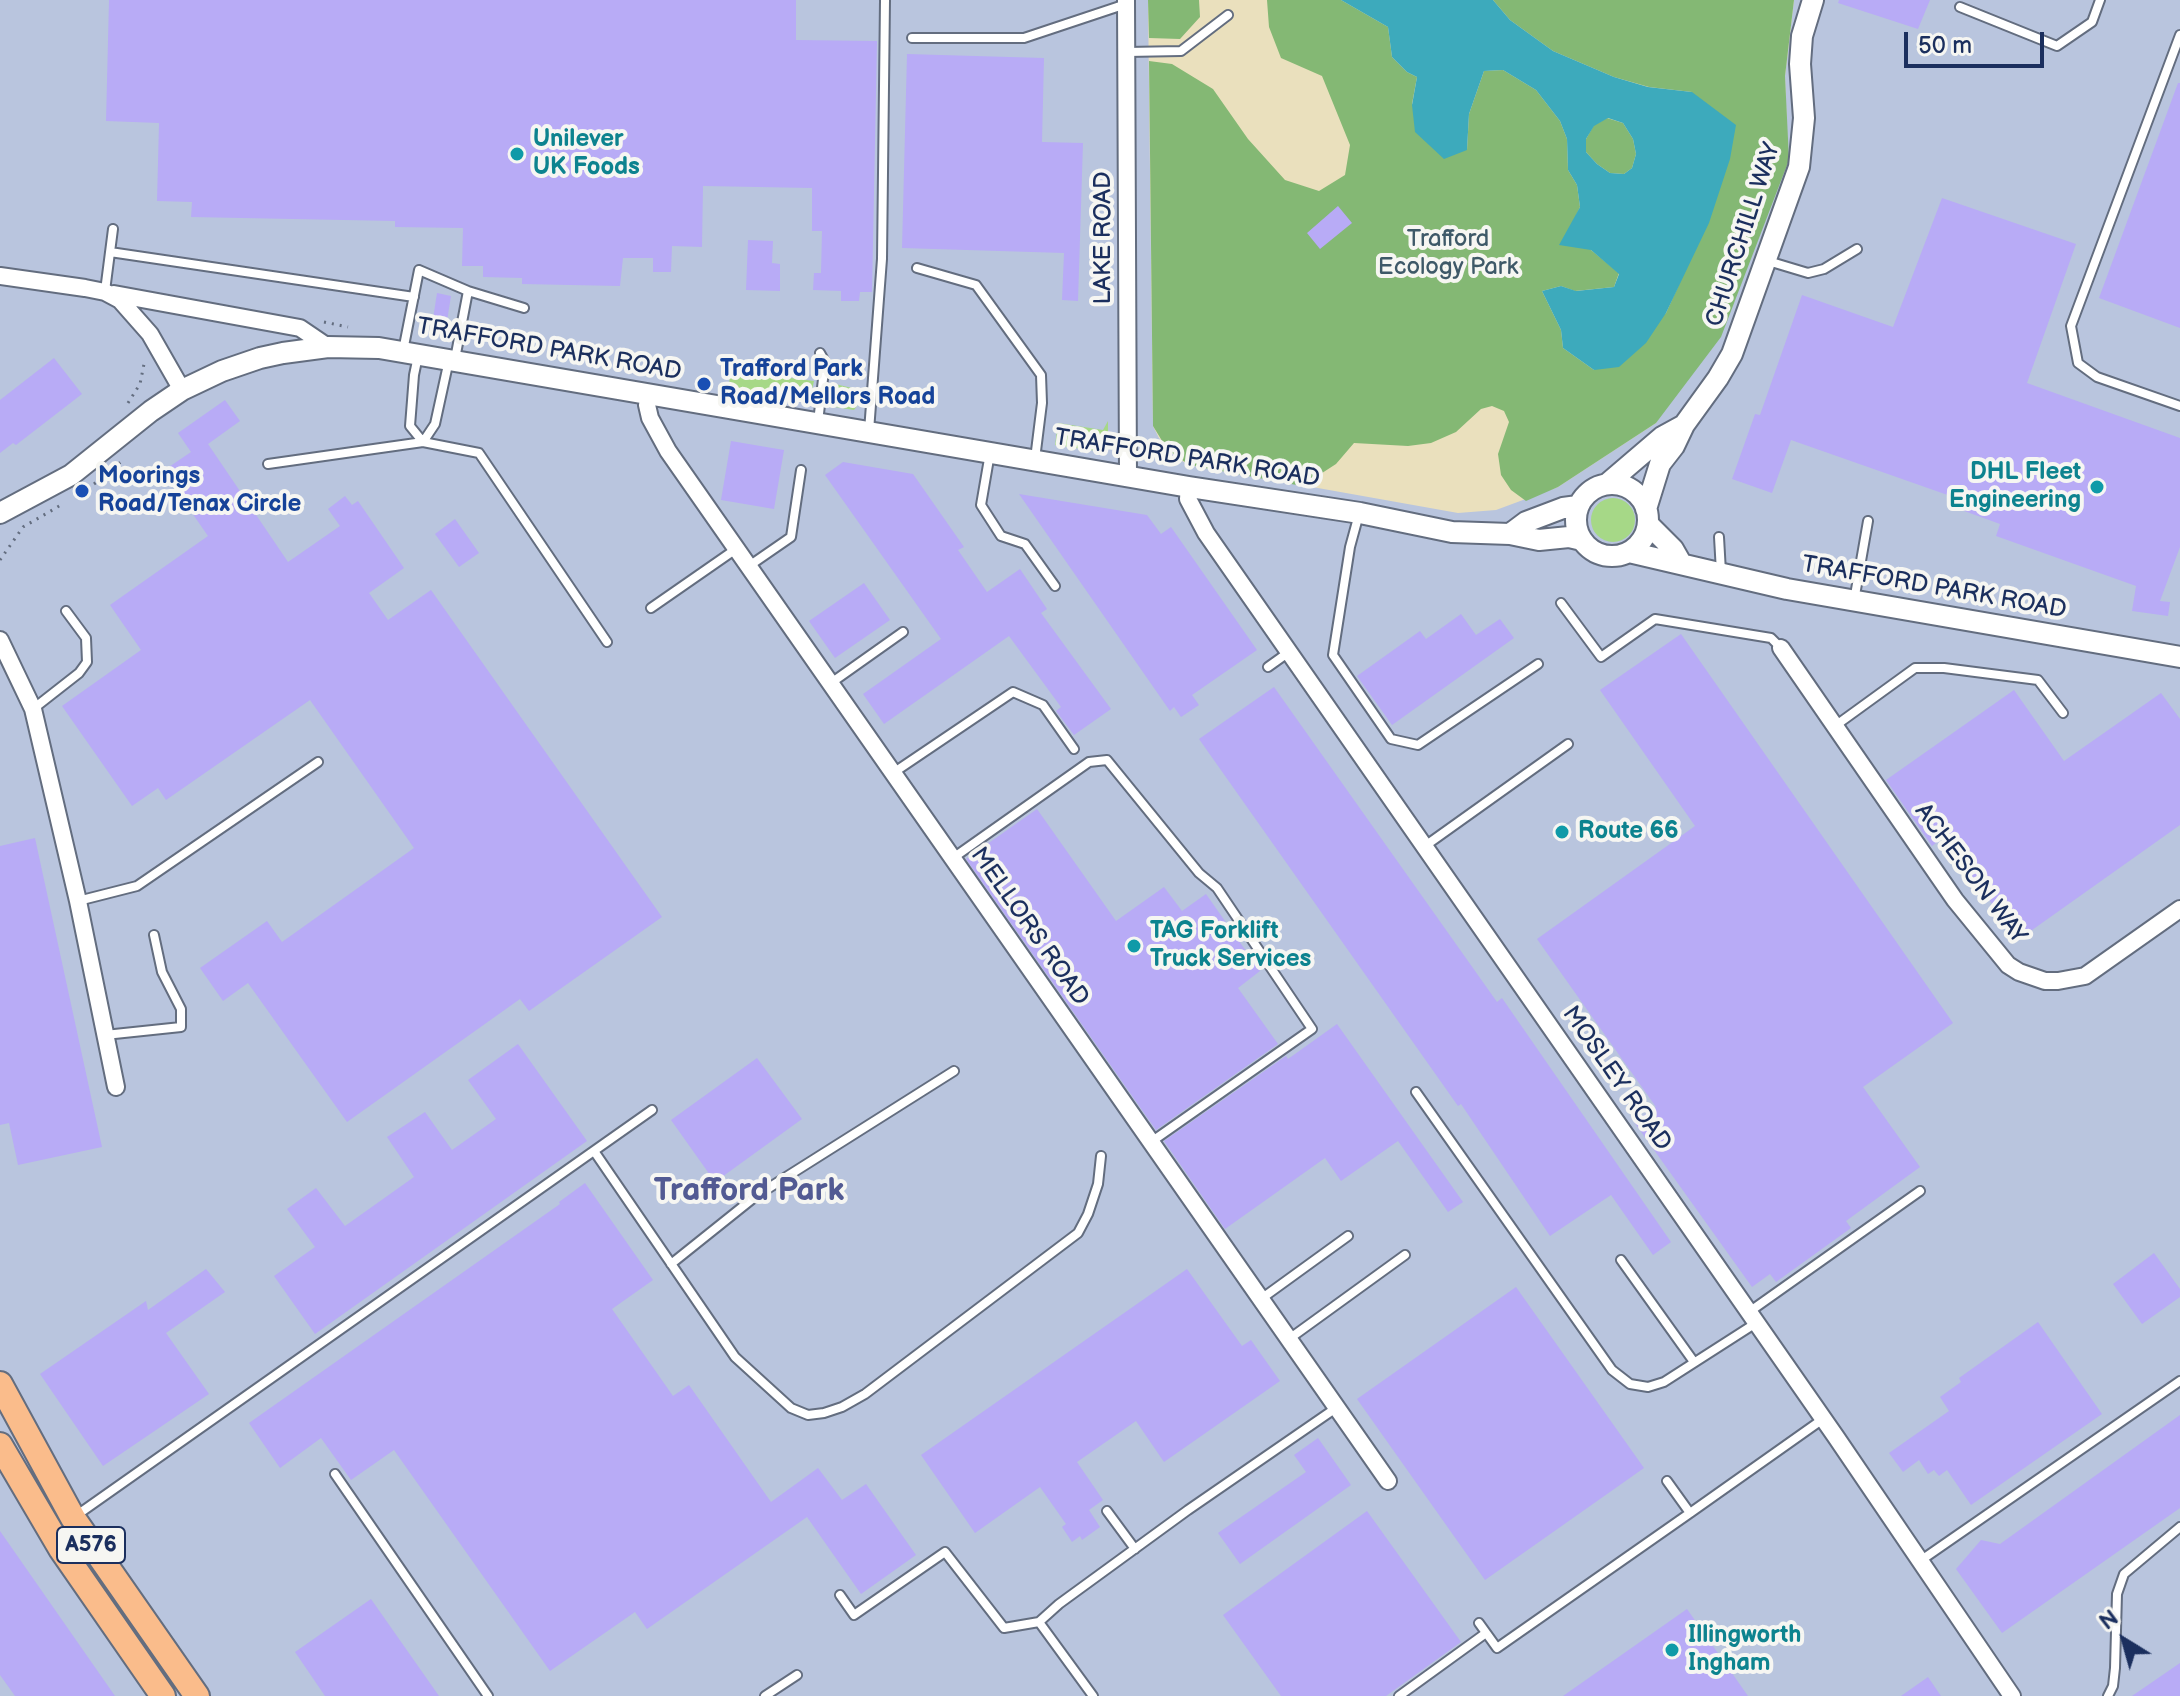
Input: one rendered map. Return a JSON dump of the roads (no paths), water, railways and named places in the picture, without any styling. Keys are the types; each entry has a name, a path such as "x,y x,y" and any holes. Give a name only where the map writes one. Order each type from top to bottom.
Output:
{"main road":[{"name":"A576","path":"0,1384 73,1518 197,1696"},
{"name":"A576","path":"0,1445 61,1549 163,1696"}],"street":[{"name":"CHURCHILL WAY","path":"1647,517 1660,464 1732,354 1799,167 1804,130 1800,64 1802,36 1813,0"},
{"name":"LAKE ROAD","path":"1126,2 1128,476"},
{"name":"TRAFFORD PARK ROAD","path":"0,276 300,328 328,347 411,352 1189,487 1360,513 1452,532 1510,534 1539,540 1569,537 1582,540"},
{"path":"105,292 120,300 150,334 182,390"},
{"path":"0,513 71,475 182,390 260,358 328,347"},
{"name":"MELLORS ROAD","path":"650,394 647,405 655,431 1388,1481"},
{"name":"CHURCHILL WAY","path":"1607,484 1662,437 1684,425"},
{"path":"1647,517 1644,536 1629,552 1608,556 1589,548 1582,540 1576,518 1578,506 1590,491 1607,484 1631,489 1640,498 1647,517 1681,563"},
{"name":"MOSLEY ROAD","path":"1189,487 1188,499 1193,511 2012,1696"},
{"path":"0,503 24,499"},
{"name":"TRAFFORD PARK ROAD","path":"1510,534 1526,522 1563,508 1578,506"},
{"name":"TRAFFORD PARK ROAD","path":"1629,552 1722,575 1854,601 2180,657"},
{"path":"0,640 6,662 27,692 33,709 78,901 116,1087"},
{"name":"ACHESON WAY","path":"1781,648 1955,900 1998,955 2019,972 2032,978 2058,981 2085,976 2180,909"}],"lane":[{"path":"869,432 882,259 885,0"},
{"path":"1960,7 2057,46 2092,22 2100,0"},
{"path":"912,38 1024,38 1126,2"},
{"path":"1127,52 1181,51 1228,15"},
{"path":"2180,35 2071,326 2078,363 2097,377 2180,406"},
{"path":"105,292 113,229"},
{"path":"1767,261 1808,273 1824,269 1857,249"},
{"path":"110,252 414,297"},
{"path":"917,268 976,285 1041,375 1042,403 1035,460"},
{"path":"423,442 410,426 414,375 411,352 414,297 419,270 468,291 524,308"},
{"path":"423,442 435,424 468,291"},
{"path":"817,423 825,362 820,353"},
{"path":"268,464 423,442 479,453 607,642"},
{"path":"990,452 981,505 1001,536 1025,544 1055,586"},
{"path":"749,566 791,537 801,470"},
{"path":"1360,513 1350,547 1333,655 1391,739 1418,745 1538,664"},
{"path":"1854,601 1868,521"},
{"path":"1719,537 1722,575"},
{"path":"651,608 736,548"},
{"path":"1561,603 1601,657 1655,619 1771,638 1781,648"},
{"path":"33,709 79,673 87,662 86,638 66,611"},
{"path":"830,683 903,632"},
{"path":"1268,667 1290,651"},
{"path":"1835,727 1915,668 1944,668 2038,680 2063,713"},
{"path":"893,773 1013,692 1043,705 1074,749"},
{"path":"1425,846 1568,744"},
{"path":"952,858 1089,762 1107,760 1199,873 1217,888 1312,1029 1151,1142"},
{"path":"78,901 137,886 318,762"},
{"path":"105,1035 181,1027 181,1009 162,972 154,935"},
{"path":"671,1264 756,1196 954,1071"},
{"path":"1416,1092 1612,1370 1630,1384 1648,1387 1664,1382 1920,1191"},
{"path":"73,1518 652,1110"},
{"path":"594,1151 735,1357 791,1408 808,1415 824,1413 865,1394 1078,1233 1098,1184 1101,1156"},
{"path":"1261,1299 1348,1236"},
{"path":"1289,1339 1405,1255"},
{"path":"1621,1260 1694,1362"},
{"path":"1920,1561 2180,1381"},
{"path":"840,1595 854,1615 945,1552 1004,1628 1039,1622 1135,1549 1337,1407"},
{"path":"1479,1623 1497,1648 1823,1419"},
{"path":"335,1474 488,1696"},
{"path":"1667,1481 1690,1513"},
{"path":"1107,1511 1135,1549"},
{"path":"2108,1696 2113,1686 2115,1668 2117,1594 2124,1574 2180,1527"},
{"path":"1039,1622 1093,1696"},
{"path":"1399,1696 1486,1633"},
{"path":"765,1696 797,1675"}],"water":[{"path":"1341,0 1493,0 1510,20 1553,51 1614,77 1648,87 1692,92 1736,125 1730,159 1709,223 1666,313 1646,343 1619,367 1594,370 1563,348 1561,330 1542,291 1561,286 1576,291 1614,287 1619,274 1591,250 1559,245 1580,207 1577,185 1568,170 1567,139 1560,121 1536,90 1503,70 1484,71 1469,114 1467,150 1444,159 1415,132 1412,105 1417,77 1392,57 1388,27","holes":["1608,118 1623,123 1633,139 1636,154 1632,168 1624,174 1610,173 1586,152 1586,139 1594,126"]}],"place":[{"name":"Unilever UK Foods","path":"517,154"},
{"name":"Trafford Park Road/Mellors Road","path":"704,384"},
{"name":"DHL Fleet Engineering","path":"2097,487"},
{"name":"Moorings Road/Tenax Circle","path":"82,491"},
{"name":"Route 66","path":"1562,832"},
{"name":"TAG Forklift Truck Services","path":"1134,946"},
{"name":"Illingworth Ingham","path":"1672,1650"}],"district":[{"name":"Trafford Park","path":"749,1192"}],"park label":[{"name":"Trafford Ecology Park","path":"1448,254"}]}
